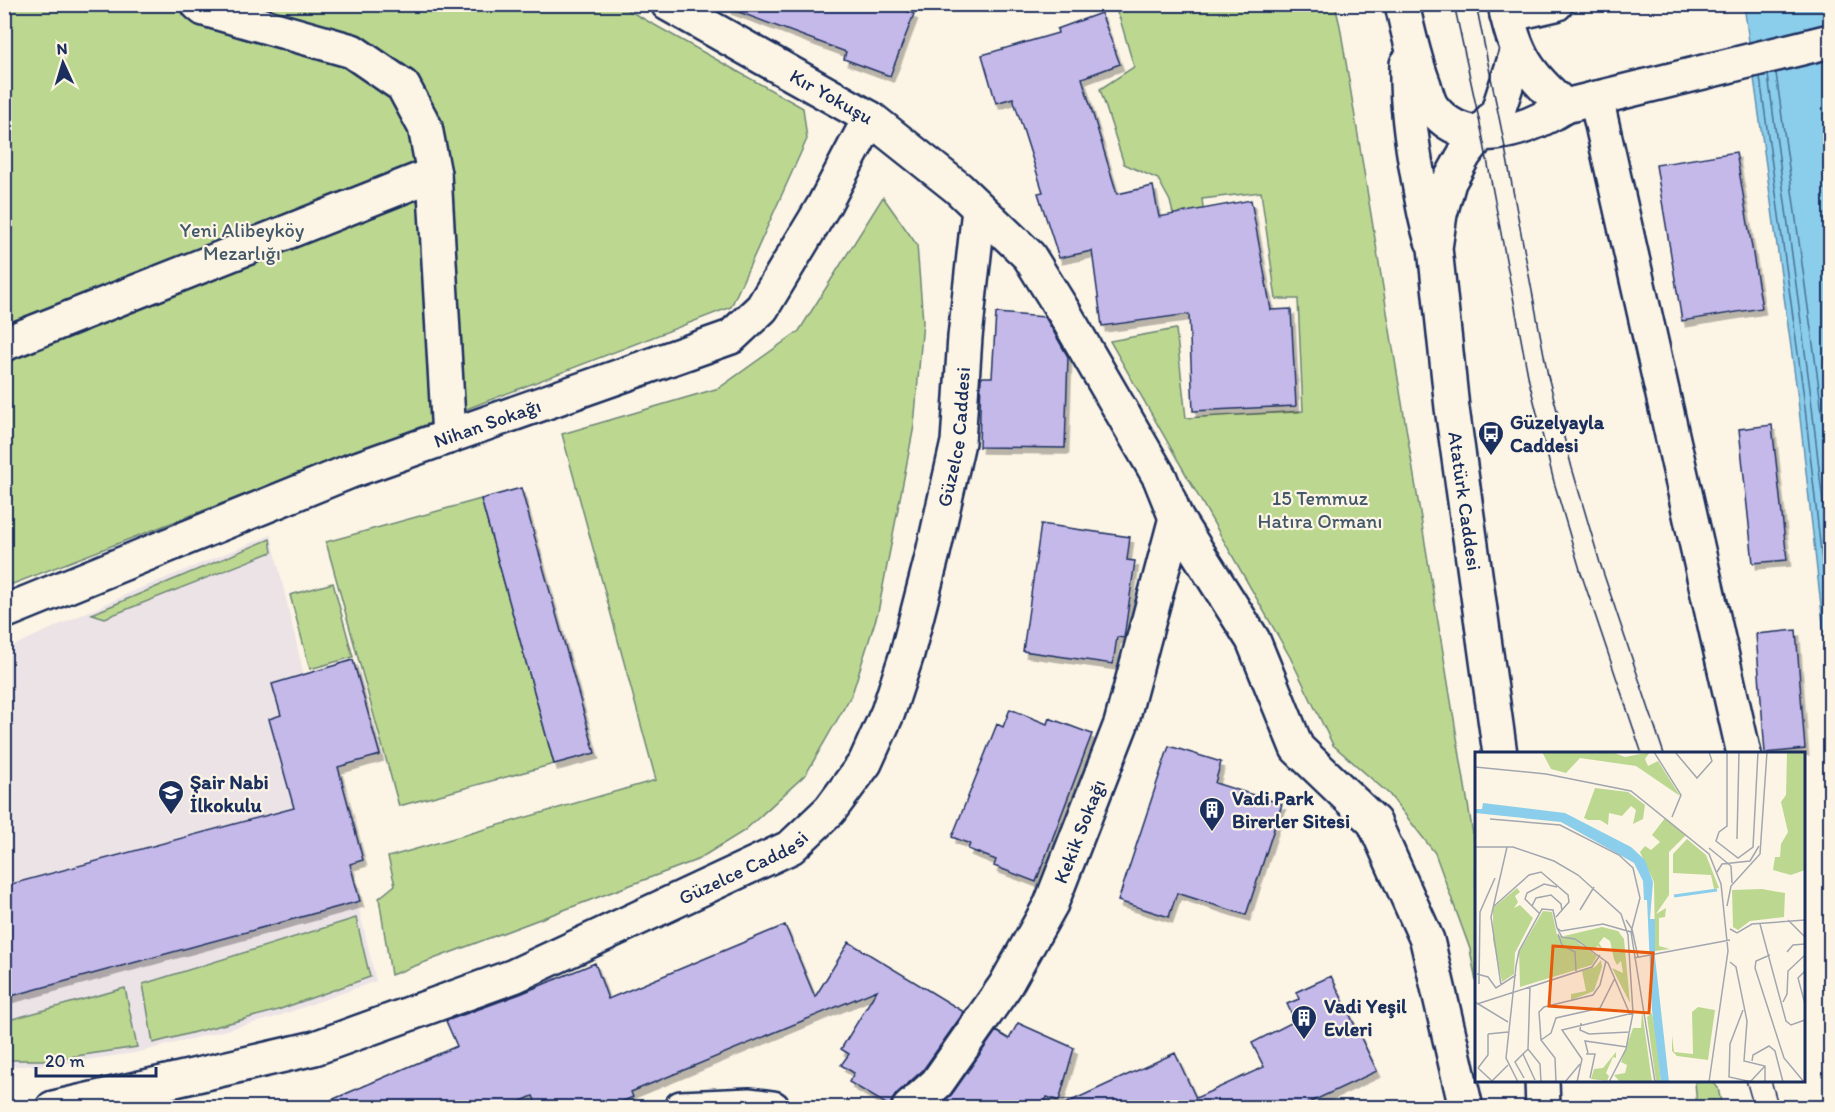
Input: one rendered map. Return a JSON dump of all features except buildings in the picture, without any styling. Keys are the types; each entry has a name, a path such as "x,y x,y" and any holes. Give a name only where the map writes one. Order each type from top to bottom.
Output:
{"street":[{"path":"198,4 204,9 352,51 403,86 425,127 434,174 449,437"},
{"name":"Kır Yokuşu","path":"668,4 870,118 950,181 1029,256 1160,478 1176,518 1253,640 1297,748 1374,822 1427,940 1466,1107"},
{"path":"1556,4 1506,10 1518,49 1536,80 1581,102 1744,752"},
{"name":"Atatürk Caddesi","path":"1405,18 1431,105 1447,123 1458,129 1482,133 1502,132 1531,125 1581,102 1830,41"},
{"name":"Atatürk Caddesi","path":"1405,18 1406,87 1410,131 1426,223 1435,248 1452,408 1500,752"},
{"name":"Atatürk Caddesi","path":"1435,248 1440,214 1449,182 1464,155 1498,111 1518,49"},
{"name":"Nihan Sokağı","path":"4,612 351,471 732,337 762,308 824,205 870,118"},
{"path":"4,344 434,174"},
{"name":"Güzelce Caddesi","path":"53,1107 315,1048 514,976 790,847 830,810 865,763 888,712 907,654 933,553 957,442 965,337 979,209"},
{"name":"Kekik Sokağı","path":"909,1107 944,1074 1005,986 1051,904 1121,724 1176,518"},
{"path":"1542,1082 1543,1107"},
{"path":"681,1107 750,1105 773,1107"}],"shaded area":[{"name":"Şair Nabi İlkokulu","path":"271,535 376,981 273,1018 140,1052 47,1066 5,1066 4,650 136,590"}],"green space":[{"name":"Yeni Alibeyköy Mezarlığı","path":"5,5 619,5 803,108 807,139 731,307 5,587"},
{"name":"15 Temmuz Hatıra Ormanı","path":"1113,5 1335,5 1475,847 1475,976 1470,949 1435,853 1389,794 1333,745 1290,657 1110,341 1176,329 1186,418 1303,411 1298,299 1276,299 1261,192 1202,199 1211,272 1189,279 1170,201 1158,179 1124,164 1100,89 1134,67 1120,19"},
{"path":"883,197 917,245 923,322 914,426 878,612 852,694 806,774 744,831 697,860 391,975 379,898 395,885 388,857 656,780 562,434 719,388 799,331"},
{"path":"481,499 554,764 399,806 326,542"},
{"path":"270,539 272,552 105,618 92,614"},
{"path":"333,583 353,657 310,669 290,595"},
{"path":"356,918 370,977 275,1011 153,1043 143,984"},
{"path":"125,988 137,1047 49,1060 5,1060 5,1021"},
{"path":"1695,1082 1713,1082 1718,1088 1722,1107 1697,1107"}],"water":[{"path":"1744,5 1830,5 1830,686 1797,391"}],"tram line":[{"path":"1454,4 1482,133 1529,381 1554,482 1581,573 1641,752"},
{"path":"1476,4 1548,376 1600,563 1663,752"},
{"path":"1747,1082 1754,1108"},
{"path":"1772,1082 1779,1108"}],"place":[{"name":"Güzelyayla Caddesi","path":"1491,457"},
{"name":"Şair Nabi İlkokulu","path":"171,816"},
{"name":"Vadi Park Birerler Sitesi","path":"1212,833"},
{"name":"Vadi Yeşil Evleri","path":"1304,1041"}]}
